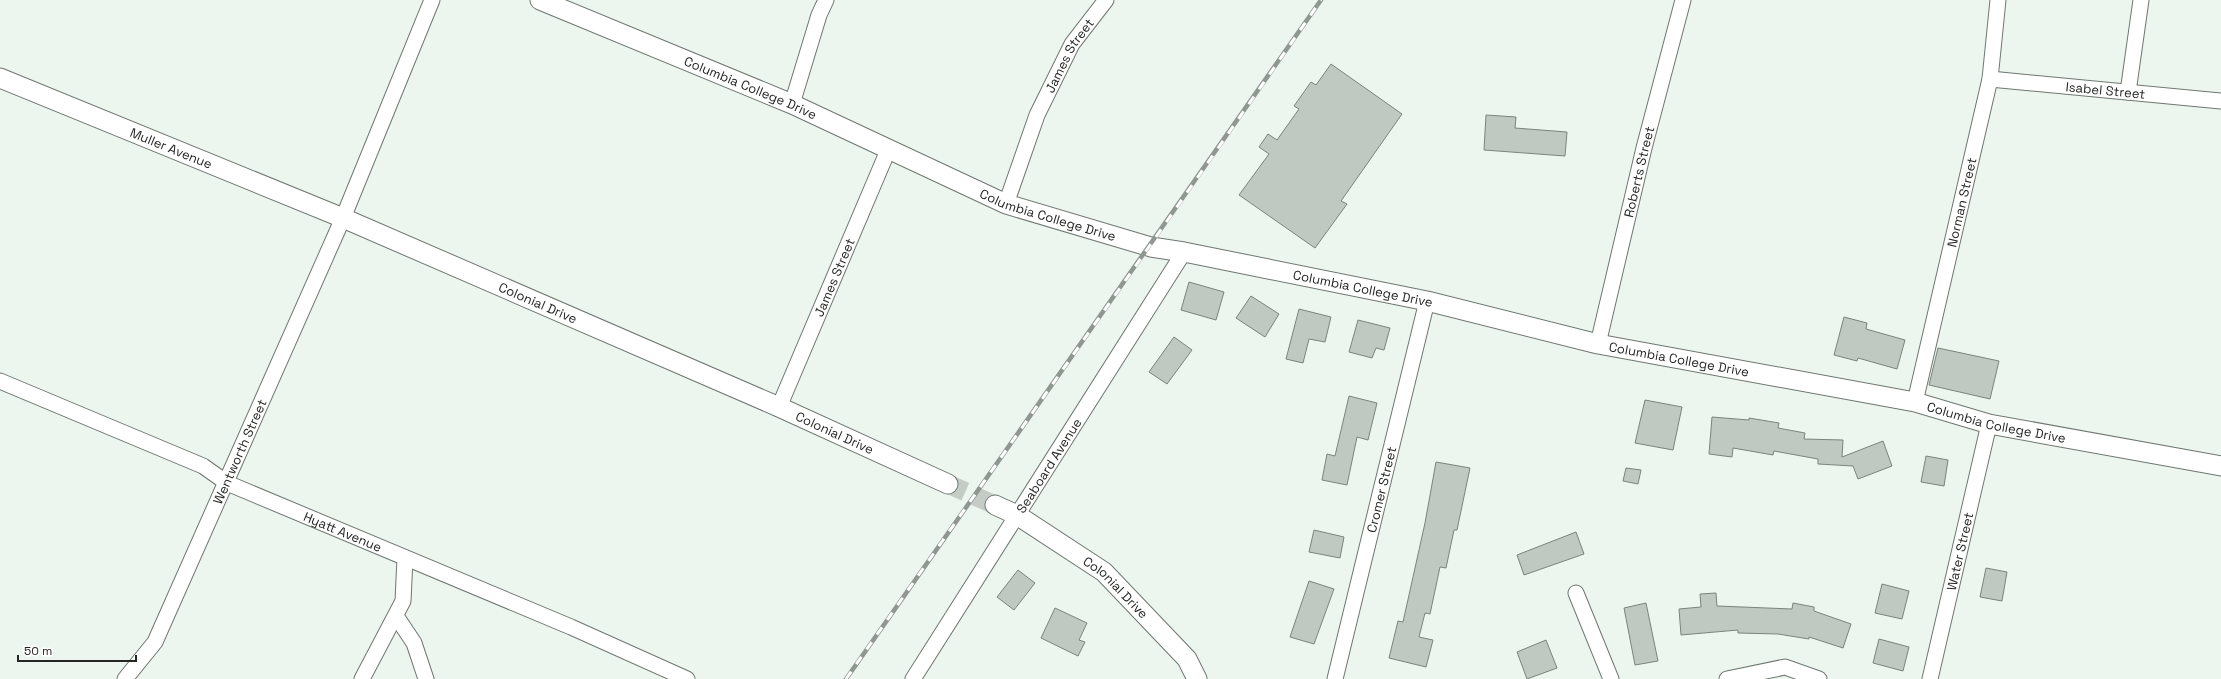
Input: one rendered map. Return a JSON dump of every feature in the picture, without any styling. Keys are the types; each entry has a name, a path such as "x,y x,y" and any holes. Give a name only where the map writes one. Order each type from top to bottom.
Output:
{"street":[{"path":"343,218 432,0"},
{"name":"Columbia College Drive","path":"540,0 792,104 889,148 1006,204 1151,247 1184,252 1427,301 1598,344 1915,402 1989,424 2221,466"},
{"path":"792,104 819,15 826,0"},
{"name":"James Street","path":"1006,204 1037,115 1068,51 1106,0"},
{"name":"Roberts Street","path":"1598,344 1644,148 1683,0"},
{"name":"Norman Street","path":"1915,402 1990,79 1998,0"},
{"path":"2128,92 2142,0"},
{"name":"Muller Avenue","path":"0,78 343,218"},
{"name":"Isabel Street","path":"1990,79 2221,101"},
{"name":"James Street","path":"779,407 889,148"},
{"name":"Colonial Drive","path":"343,218 779,407 948,484"},
{"name":"Wentworth Street","path":"125,679 155,642 227,483 343,218"},
{"name":"Seaboard Avenue","path":"913,679 1184,252"},
{"name":"Cromer Street","path":"1335,679 1427,301"},
{"name":"Hyatt Avenue","path":"0,380 202,466 227,483 571,627 687,679"},
{"name":"Water Street","path":"1930,679 1989,424"},
{"name":"Colonial Drive","path":"994,505 1017,515 1104,572 1188,659 1196,679"},
{"path":"362,679 403,601 405,558"},
{"path":"1576,593 1611,679"},
{"path":"396,616 414,643 426,679"},
{"path":"1727,679 1785,667 1819,679"}],"building":[{"path":"1331,64 1402,114 1341,201 1347,204 1315,248 1239,195 1269,154 1259,147 1268,134 1277,140 1299,109 1294,106 1311,82 1316,85"},
{"path":"1486,115 1516,117 1515,128 1567,132 1565,156 1484,150"},
{"path":"1189,282 1224,292 1216,320 1181,310"},
{"path":"1251,296 1279,314 1265,337 1236,318"},
{"path":"1299,309 1331,317 1325,342 1309,339 1303,363 1286,359"},
{"path":"1844,317 1867,323 1866,329 1905,340 1897,369 1858,358 1857,361 1834,355"},
{"path":"1358,320 1390,328 1384,350 1376,348 1372,358 1349,352"},
{"path":"1174,337 1192,350 1167,384 1149,372"},
{"path":"1938,348 1999,361 1990,399 1929,385"},
{"path":"1349,396 1377,403 1368,440 1357,437 1347,485 1322,480 1327,454 1335,456"},
{"path":"1645,400 1682,407 1673,450 1635,443"},
{"path":"1712,417 1749,420 1749,418 1779,423 1778,428 1805,433 1804,439 1843,440 1842,457 1883,441 1892,466 1858,479 1853,466 1818,464 1818,459 1774,451 1773,455 1733,448 1732,457 1709,454"},
{"path":"1926,456 1948,460 1944,486 1921,482"},
{"path":"1436,462 1470,468 1457,530 1454,530 1446,568 1440,567 1430,614 1425,613 1419,637 1433,640 1426,667 1389,658 1398,621 1403,622 1425,523"},
{"path":"1626,468 1641,470 1638,484 1623,481"},
{"path":"1314,530 1344,537 1340,558 1309,552"},
{"path":"1576,532 1584,554 1524,575 1517,555"},
{"path":"1986,568 2007,572 2002,601 1980,597"},
{"path":"1018,570 1035,583 1014,610 997,597"},
{"path":"1309,581 1334,589 1314,644 1290,637"},
{"path":"1882,584 1909,591 1902,619 1875,613"},
{"path":"1716,593 1717,606 1792,609 1793,603 1814,607 1814,611 1851,624 1843,648 1809,637 1809,639 1778,634 1738,633 1738,630 1681,635 1679,609 1701,607 1700,594"},
{"path":"1646,603 1658,661 1635,665 1624,608"},
{"path":"1055,608 1087,623 1079,640 1085,642 1078,656 1041,638"},
{"path":"1879,639 1909,647 1903,671 1873,663"},
{"path":"1546,640 1557,668 1527,679 1517,652"}],"tunnel":[{"path":"948,484 995,505"}],"railway":[{"path":"846,679 1321,0"}]}
